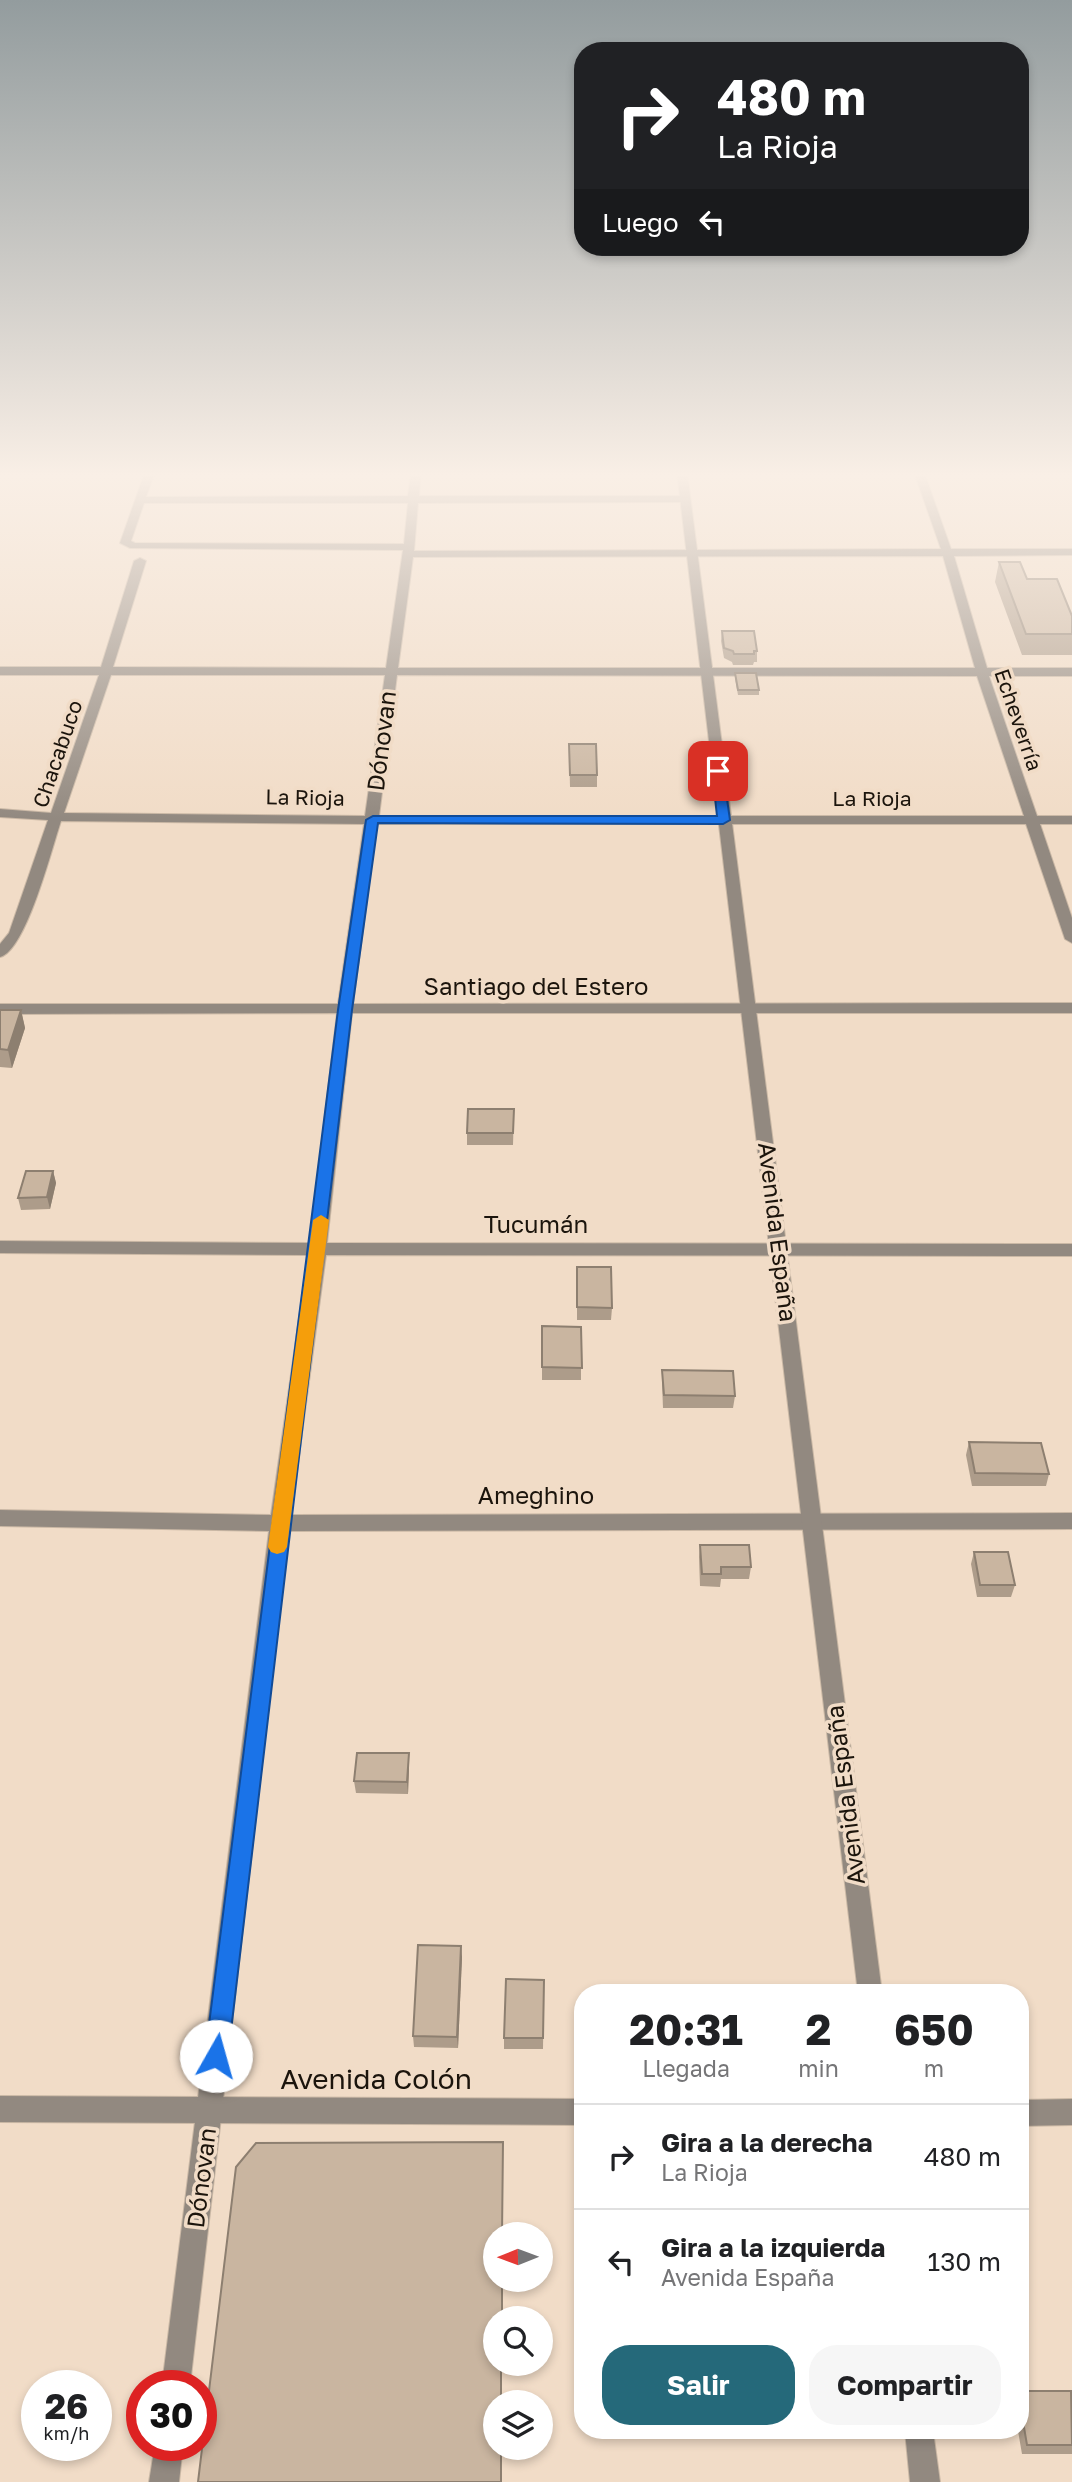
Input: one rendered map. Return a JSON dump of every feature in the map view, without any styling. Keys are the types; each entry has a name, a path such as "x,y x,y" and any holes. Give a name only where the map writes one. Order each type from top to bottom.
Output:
{"street":[{"name":"Chacabuco","path":"0,953 16,934 132,588"},
{"name":"Dónovan","path":"178,2370 280,1523 318,1247 345,1010 403,588"},
{"name":"Avenida España","path":"695,588 869,1984"},
{"name":"Echeverría","path":"957,588 982,672 1072,939"},
{"path":"0,671 1072,672"},
{"name":"La Rioja","path":"0,813 57,817 373,820 1072,820"},
{"name":"Santiago del Estero","path":"0,1009 1072,1008"},
{"name":"Tucumán","path":"0,1247 1072,1250"},
{"name":"Ameghino","path":"0,1518 280,1523 1072,1521"},
{"name":"Avenida Colón","path":"0,2109 574,2112"},
{"path":"1029,2113 1072,2112"},
{"path":"920,2439 925,2482"},
{"path":"164,2482 167,2461"}],"building":[{"path":"1009,588 1061,588 1072,616 1072,634 1026,634"},
{"path":"722,631 754,631 757,651 754,651 754,654 734,654 724,648"},
{"path":"735,673 756,673 759,690 738,690"},
{"path":"569,744 596,744 597,775 570,775"},
{"path":"0,1010 21,1010 8,1050 0,1049"},
{"path":"468,1109 514,1109 513,1133 467,1133"},
{"path":"26,1171 53,1171 47,1197 18,1198"},
{"path":"577,1267 611,1267 612,1308 577,1307"},
{"path":"542,1326 581,1327 582,1368 542,1367"},
{"path":"662,1370 733,1371 735,1396 664,1395"},
{"path":"969,1442 1041,1443 1049,1474 975,1473"},
{"path":"700,1545 749,1545 751,1567 721,1567 721,1574 702,1574"},
{"path":"974,1552 1008,1552 1015,1585 980,1585"},
{"path":"357,1753 409,1753 407,1782 354,1781"},
{"path":"418,1945 461,1946 457,2037 413,2036"},
{"path":"506,1979 544,1980 543,2038 504,2038"},
{"path":"503,2142 502,2222 483,2222 483,2292 502,2292 502,2306 483,2306 483,2376 501,2376 501,2390 483,2390 483,2460 501,2460 501,2482 198,2482 201,2461 217,2461 217,2370 212,2370 236,2167 256,2143"},
{"path":"1029,2391 1071,2391 1072,2445 1027,2445"}],"slow traffic":[{"path":"277,1547 321,1220"}],"route":[{"path":"216,2056 280,1523 318,1247 345,1010 373,820 723,820 718,771"}]}
